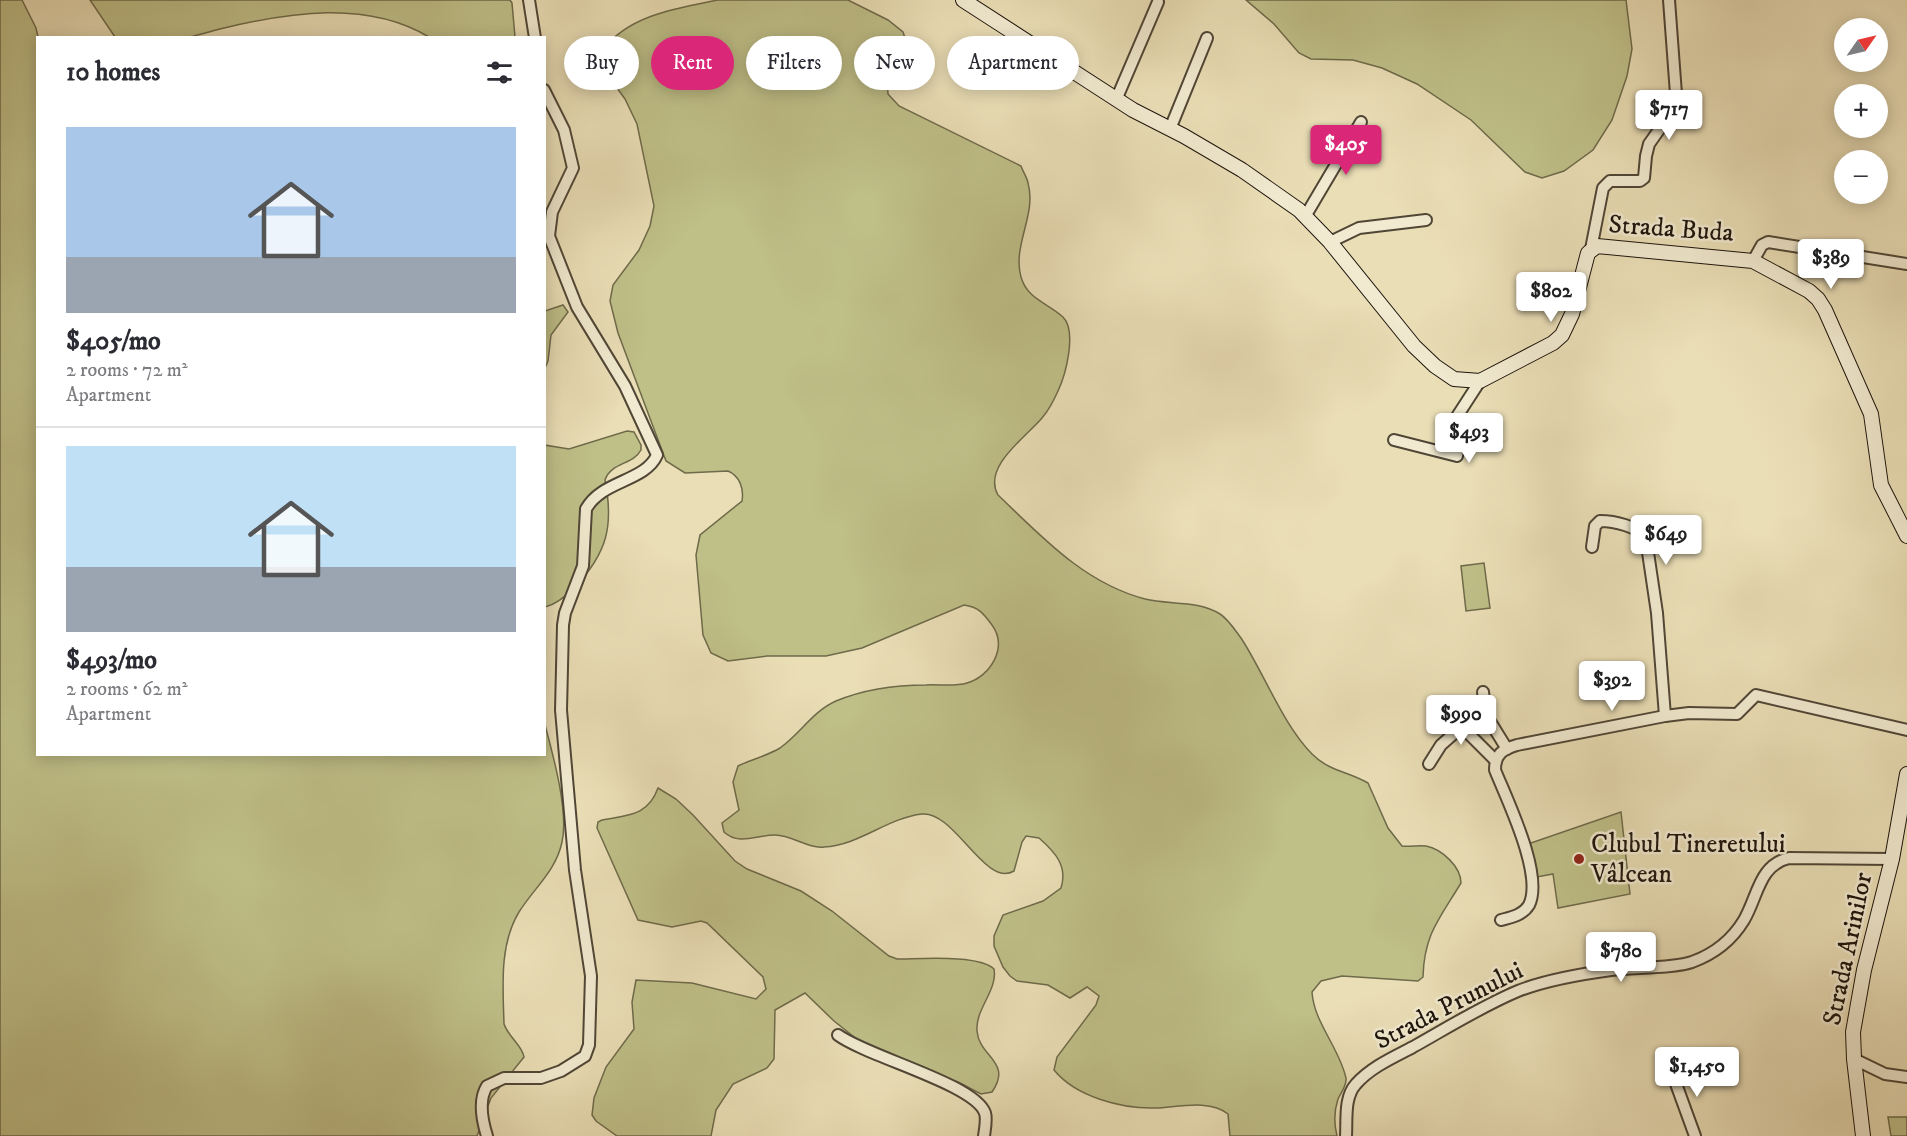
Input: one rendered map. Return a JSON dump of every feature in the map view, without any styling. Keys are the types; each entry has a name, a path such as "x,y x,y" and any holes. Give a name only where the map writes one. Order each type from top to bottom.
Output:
{"street":[{"path":"529,0 535,36"},
{"path":"963,0 1116,99 1242,170 1306,215 1424,356 1454,379 1480,381"},
{"path":"1592,249 1603,188 1610,181 1641,181 1644,178 1649,144 1673,110 1676,80 1671,49 1669,0"},
{"path":"1116,99 1158,2"},
{"path":"1170,129 1207,38"},
{"path":"487,1136 483,1123 482,1099 487,1086 504,1078 541,1077 561,1071 585,1056 589,1045 591,976 575,870 561,710 563,625 565,613 583,566 586,540 585,519 591,501 620,481 645,470 653,463 657,455 625,386 577,307 549,236 552,212 573,168 564,130 546,94"},
{"path":"1306,215 1361,122"},
{"path":"1330,242 1359,228 1426,220"},
{"name":"Strada Buda","path":"1753,261 1762,245 1768,242 1907,264"},
{"name":"Strada Buda","path":"1480,381 1554,343 1562,335 1570,320 1586,259 1592,249 1604,246 1753,261 1809,291 1825,310 1870,414 1881,485 1907,536"},
{"path":"1394,440 1457,456 1460,438 1456,418 1480,381"},
{"path":"1592,547 1595,526 1600,521 1635,529 1644,534 1646,538 1657,613 1665,717"},
{"path":"1483,692 1486,715 1507,749"},
{"path":"1501,920 1518,915 1529,904 1533,891 1532,877 1513,815 1495,770 1495,760 1502,751 1689,713 1737,714 1751,697 1762,695 1907,730"},
{"path":"1429,764 1442,745 1458,730 1468,733 1495,760"},
{"name":"Strada Arinilor","path":"1863,1136 1853,1032 1856,1010 1892,859 1907,774"},
{"name":"Strada Prunului","path":"1346,1136 1348,1101 1355,1085 1382,1064 1494,1003 1536,985 1611,970 1690,963 1711,953 1726,944 1743,922 1754,901 1763,874 1779,860 1789,858 1892,859"},
{"path":"838,1035 849,1044 949,1083 976,1099 985,1113 984,1136"},
{"path":"1854,1059 1885,1074 1907,1077"},
{"path":"1671,1070 1695,1136"}],"green space":[{"path":"0,0 22,0 38,36 36,756 546,756 546,729 562,800 564,830 555,862 519,912 508,938 504,966 504,1024 524,1057 491,1098 477,1136 0,1136"},
{"path":"90,0 510,0 515,36 427,36 405,25 380,18 328,13 273,18 192,36 114,36"},
{"path":"718,0 848,0 888,20 903,32 904,36 854,36 854,90 888,90 888,94 899,106 1021,166 1030,195 1020,253 1021,277 1033,296 1063,317 1069,332 1069,353 1058,391 1042,418 1001,463 995,484 998,495 1065,557 1102,582 1145,599 1193,605 1223,616 1241,638 1292,729 1312,754 1332,768 1368,783 1388,828 1402,846 1432,848 1450,860 1458,871 1461,883 1434,927 1426,949 1423,977 1418,981 1342,976 1321,981 1312,992 1317,1014 1343,1067 1346,1078 1336,1108 1337,1136 1230,1136 1228,1114 1221,1109 1203,1105 1143,1108 1115,1104 1074,1087 1054,1070 1057,1057 1096,1005 1099,996 1087,987 1070,998 1048,985 1017,981 1003,967 994,946 994,936 1003,915 1043,901 1061,888 1063,873 1059,860 1039,838 1026,836 1022,842 1014,871 1003,873 992,869 981,860 946,824 934,816 922,814 909,816 850,842 824,847 812,846 775,835 742,839 724,832 722,823 739,810 733,782 738,766 780,748 820,711 836,701 892,687 957,685 976,679 990,667 998,642 997,634 984,614 974,607 964,605 862,648 826,656 767,656 728,661 711,653 703,635 696,555 700,535 742,501 742,488 736,476 728,471 685,473 666,461 618,333 610,301 613,285 639,250 650,226 654,206 637,124 618,90 639,90 639,36 616,36 640,21 671,10"},
{"path":"1246,0 1626,0 1632,49 1627,76 1612,120 1593,150 1564,171 1542,178 1525,172 1471,120 1417,84 1382,68 1353,60 1311,59 1299,53 1274,24"},
{"path":"563,305 568,312 551,335 546,366 546,311"},
{"path":"627,431 634,432 641,445 641,450 637,455 612,470 605,480 609,511 608,525 601,550 594,562 575,587 561,599 546,607 546,445 569,449"},
{"path":"1484,563 1490,608 1466,611 1461,566"},
{"path":"658,788 676,799 693,815 735,861 747,869 801,891 832,911 889,956 897,959 963,959 986,964 994,969 993,984 977,1023 979,1040 997,1066 999,1073 992,1092 981,1094 858,1040 805,993 775,1010 774,1059 767,1068 733,1084 716,1110 711,1136 617,1136 596,1121 592,1115 594,1098 606,1067 634,1029 632,1002 636,980 692,983 756,999 766,989 763,977 707,923 701,921 672,927 638,920 597,828 598,822 602,820 629,815 643,809 654,797"},
{"name":"Clubul Tineretului Vâlcean","path":"1621,812 1630,894 1558,908 1553,874 1537,877 1528,844"},
{"path":"1888,1117 1907,1117 1907,1136 1891,1136"}],"place":[{"name":"Clubul Tineretului Vâlcean","path":"1579,859"}]}
